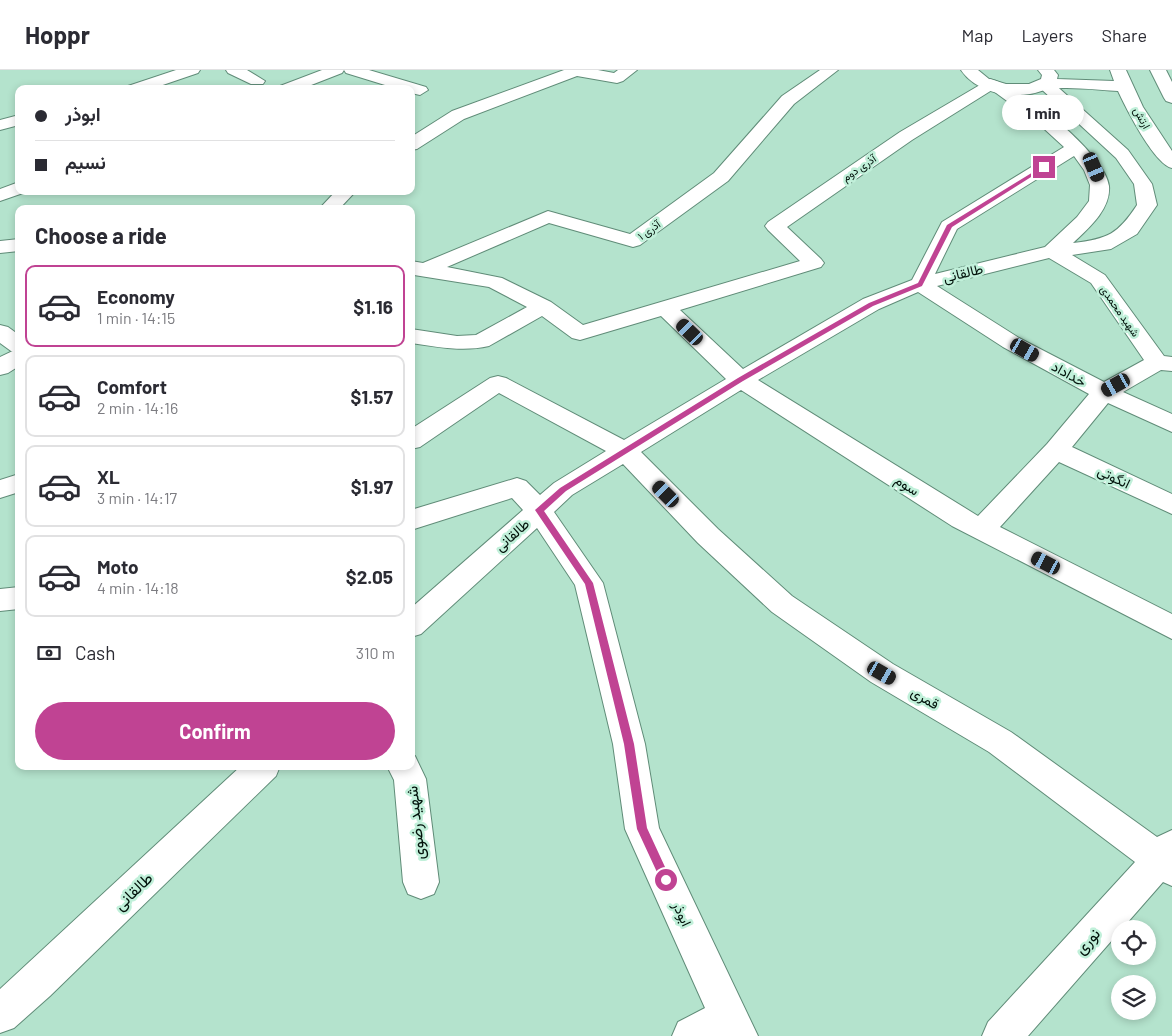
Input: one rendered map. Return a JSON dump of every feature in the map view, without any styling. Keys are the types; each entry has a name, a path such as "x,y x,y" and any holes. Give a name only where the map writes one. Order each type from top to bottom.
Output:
{"street":[{"path":"146,85 192,70"},
{"path":"234,70 257,81"},
{"path":"297,85 336,70"},
{"path":"352,70 403,85"},
{"path":"415,139 458,116 576,71 616,78 629,70"},
{"name":"آذری ۱","path":"415,270 548,218 633,241 721,177 788,100 830,70"},
{"name":"طالقانی","path":"969,70 980,80 994,86 1076,147 1094,167 1101,184 1098,201 1079,226 1052,251"},
{"name":"ارتش","path":"1118,70 1124,86 1154,141 1172,163"},
{"path":"1158,70 1172,98"},
{"path":"994,86 1025,89 1046,75 1124,86"},
{"name":"طالقانی","path":"415,622 563,490 741,380 871,304 920,284 1052,251 1104,245 1130,230 1147,205 1142,184 1122,154 1046,75"},
{"name":"آذری دوم","path":"664,308 814,263 775,226 906,136 994,86"},
{"path":"415,89 420,90"},
{"path":"0,125 15,121"},
{"path":"920,284 949,226 1076,147"},
{"path":"0,195 15,189"},
{"path":"332,205 343,195"},
{"path":"0,247 15,245"},
{"name":"شهید محمدی","path":"1052,251 1098,280 1164,363"},
{"path":"415,270 495,282 543,307 580,333 664,308"},
{"name":"خداداد","path":"920,284 960,313 1103,392 1172,424"},
{"path":"415,337 457,343 481,341 543,307"},
{"name":"سوم","path":"664,308 741,380 982,530 1172,627"},
{"path":"0,332 15,343"},
{"path":"0,368 15,358"},
{"path":"982,530 1056,450 1103,392 1164,363"},
{"name":"قمری","path":"415,438 498,383 624,451 708,536 782,604 882,673 1000,742 1168,858"},
{"name":"انگوتی","path":"1056,450 1172,505"},
{"path":"0,489 15,484"},
{"name":"ابوذر","path":"415,519 516,487 539,510 589,583 629,744 642,829 734,1026"},
{"path":"0,600 15,598"},
{"name":"طالقانی","path":"0,1014 37,983 260,770"},
{"name":"شهید رضوی","path":"404,770 410,779 421,882"},
{"name":"نوری","path":"1002,1036 1168,858"},
{"path":"692,1036 734,1026"}],"route":[{"path":"666,880 642,829 629,744 589,583 539,510 563,490 741,380 871,304 920,284 949,226 1044,167"}]}
